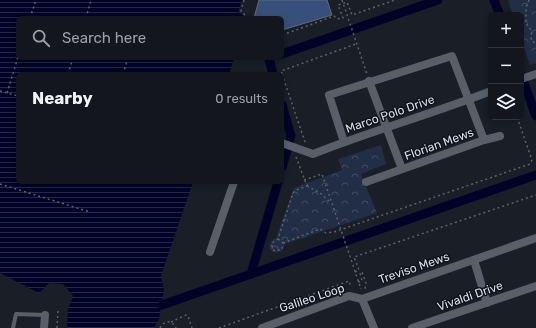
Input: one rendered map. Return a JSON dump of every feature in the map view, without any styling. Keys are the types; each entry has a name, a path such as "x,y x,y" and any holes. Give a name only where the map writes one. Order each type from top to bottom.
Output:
{"street":[{"name":"Florian Mews","path":"402,170 369,81 452,56 484,140"},
{"path":"524,78 536,74"},
{"path":"344,142 329,95 369,81"},
{"name":"Marco Polo Drive","path":"284,144 313,154 468,100 488,91"},
{"name":"Florian Mews","path":"366,182 484,140 500,136"},
{"path":"210,252 233,184"},
{"name":"Treviso Mews","path":"362,299 536,238"},
{"path":"474,260 487,303"},
{"name":"Vivaldi Drive","path":"412,328 536,286"},
{"name":"Galileo Loop","path":"262,328 349,296 362,299 374,328"},
{"path":"44,328 45,315"}],"lane":[{"path":"13,328 16,314 45,315"}],"path":[{"path":"31,16 36,0"},
{"path":"87,16 92,0"},
{"path":"244,0 241,11 246,16"},
{"path":"342,0 369,81"},
{"path":"284,32 288,33 334,16 337,19 343,18 338,5 343,3 347,2 352,15 395,0"},
{"path":"529,0 526,7 526,24 530,27 532,32 531,40 536,44"},
{"path":"281,72 356,44"},
{"path":"7,93 17,60"},
{"path":"69,72 73,60"},
{"path":"124,72 127,60"},
{"path":"284,80 306,145 297,148 296,156 304,180 307,186 320,193 331,203"},
{"path":"0,91 16,95"},
{"path":"283,243 320,229 326,232 334,232 530,164 532,160 518,120"},
{"path":"304,180 322,174 361,290"},
{"path":"0,184 90,212"},
{"path":"283,243 282,249 276,251 272,249 272,243 278,239 292,194 296,190 307,186"},
{"path":"355,272 359,270 354,257 536,195"},
{"path":"278,239 283,243"},
{"path":"358,282 362,281 360,274 362,272 366,283 364,290"},
{"path":"219,328 349,281 350,286"},
{"path":"57,328 58,310"},
{"path":"160,328 163,323 171,322 186,315 188,316 192,328"},
{"path":"171,322 176,328"}],"green space":[{"path":"508,0 536,0 536,63 530,65 524,47 524,12 512,12"},
{"path":"381,145 386,164 361,174 377,213 285,244 282,251 274,252 270,249 270,243 276,238 294,188 342,170 338,159"}],"shaded area":[{"path":"0,0 242,0 238,13 243,16 16,16 16,60 233,60 230,72 16,72 16,184 192,184 161,276 164,290 159,319 154,328 67,328 68,310 73,296 63,284 49,283 39,293 0,273"}],"building":[{"path":"259,0 327,0 332,15 284,29 284,16 255,16"}],"waterway":[{"path":"284,53 438,0"},
{"path":"494,0 499,12"},
{"path":"269,60 272,72"},
{"path":"524,83 536,116"},
{"path":"284,112 291,136 284,160"},
{"path":"162,305 536,175"},
{"path":"251,274 277,184"}]}
